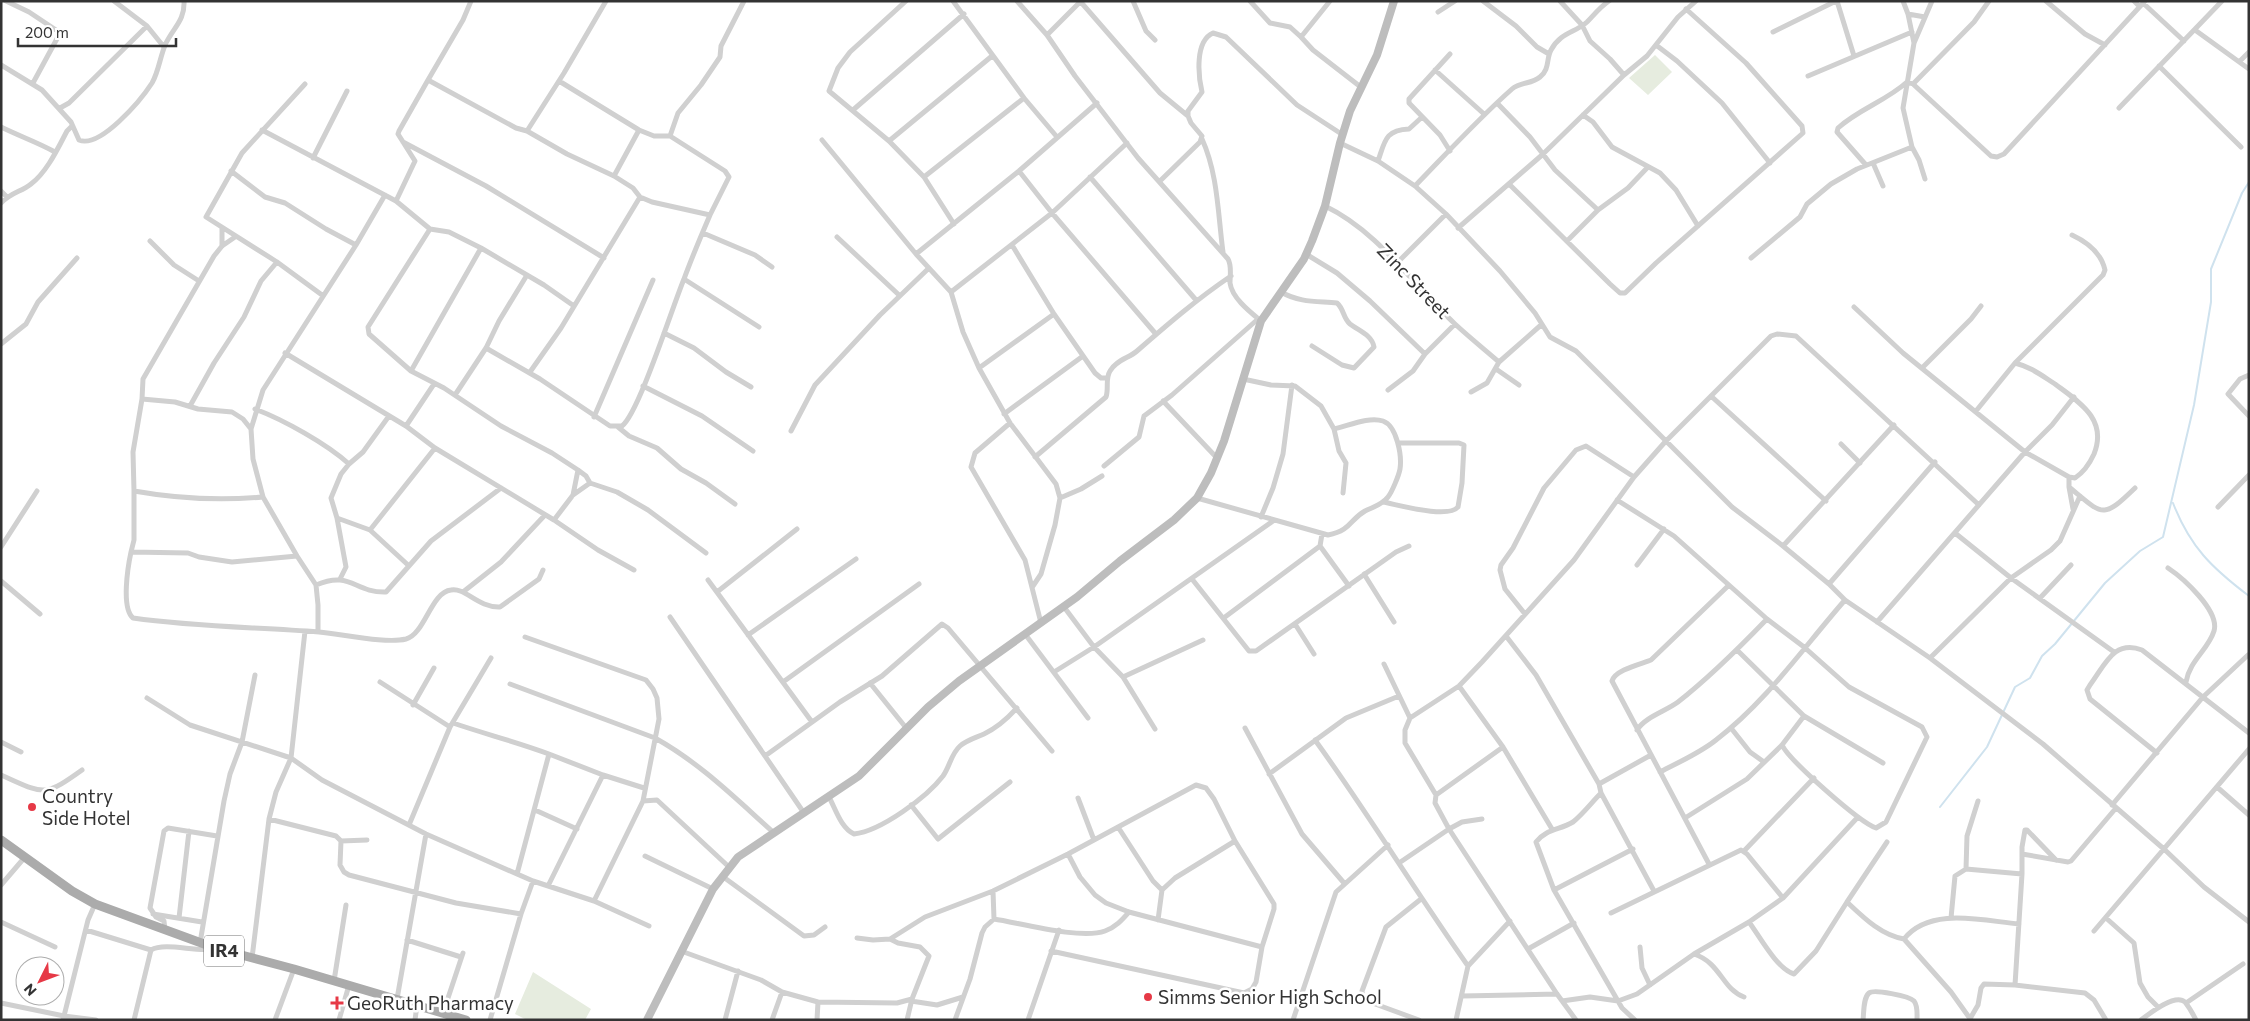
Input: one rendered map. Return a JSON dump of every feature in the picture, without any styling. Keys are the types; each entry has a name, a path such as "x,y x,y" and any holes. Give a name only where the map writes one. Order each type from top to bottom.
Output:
{"main road":[{"name":"IR4","path":"1,840 72,891 95,904 215,948 294,969 466,1020"}],"street":[{"path":"6,1 29,12 59,32 33,83"},
{"path":"114,1 147,26 164,47"},
{"path":"1,65 33,83 60,108 71,122 71,127 82,142 107,133 151,84 164,47 184,13 184,1"},
{"path":"396,201 415,161 398,134 399,131 463,20 471,1"},
{"path":"527,131 606,1"},
{"path":"670,136 678,113 701,85 720,57 722,46 744,1"},
{"path":"906,1 850,52 838,68 829,91 889,141 924,177 954,224"},
{"path":"1017,1 1047,35 1075,76 1127,143 1230,262 1230,285 1260,320"},
{"path":"1047,35 1081,1 1160,93 1188,116 1209,154 1216,190 1223,253"},
{"path":"1133,1 1146,31 1155,40"},
{"path":"1250,1 1270,23 1290,27 1319,55 1362,88"},
{"path":"1301,38 1330,1"},
{"path":"1104,466 1139,437 1144,416 1260,320 1282,292 1306,254 1325,206 1341,139 1350,112 1377,55 1394,1"},
{"path":"1438,12 1455,1"},
{"path":"1483,1 1549,54"},
{"path":"1560,1 1582,25 1590,41 1624,75"},
{"path":"1415,186 1484,114 1498,104 1514,87 1532,82 1542,76 1549,64 1551,49 1566,33 1582,25 1609,1"},
{"path":"1458,228 1542,154 1624,75 1647,56 1696,1"},
{"path":"1773,32 1837,1 1854,56"},
{"path":"1903,1 1908,14 1914,43"},
{"path":"1924,179 1919,160 1912,147 1903,108 1914,43 1932,1"},
{"path":"1913,84 1974,22 1989,1"},
{"path":"2046,1 2085,34 2104,45"},
{"path":"2134,1 2142,4 2184,41"},
{"path":"2119,108 2222,1"},
{"path":"954,2 1024,98 1057,137"},
{"path":"1907,82 1913,84 1991,156 1998,157 2004,154 2142,4"},
{"path":"1508,184 1618,292 1625,293 1803,133 1802,126 1746,63 1686,10"},
{"path":"852,110 964,14"},
{"path":"1908,14 1925,17"},
{"path":"60,108 69,103 147,26"},
{"path":"2195,30 2249,69"},
{"path":"1808,76 1912,32"},
{"path":"1188,116 1188,111 1202,92 1200,83 1200,49 1208,35 1213,33 1226,37 1297,105 1341,139 1415,186 1446,214 1500,271 1534,313 1550,337 1576,351 1732,507 1783,546 1829,584 1845,600 1930,658 2043,744 2165,850 2204,887 2249,922"},
{"path":"1656,45 1677,61 1722,103 1770,163"},
{"path":"2240,62 2249,52"},
{"path":"1450,54 1409,99 1410,106 1440,135 1450,151"},
{"path":"889,141 992,56"},
{"path":"2159,66 2241,148"},
{"path":"1435,70 1484,114"},
{"path":"428,80 516,128 527,131 567,154 614,176 633,188 640,196 652,202 710,215"},
{"path":"559,81 639,130 654,136 670,136 725,171 729,177 710,215 643,386 626,424 618,428"},
{"path":"1866,166 1837,132 1838,128 1863,110 1887,98 1907,82"},
{"path":"305,84 242,153 206,217 277,262 322,295"},
{"path":"313,158 347,91"},
{"path":"924,177 1024,98"},
{"path":"916,254 1019,171 1097,103"},
{"path":"1498,104 1530,137 1566,181 1598,210"},
{"path":"1583,115 1593,122 1612,147 1647,168 1658,171 1676,190 1698,226"},
{"path":"1378,161 1388,135 1397,129 1408,129 1421,118"},
{"path":"1,127 17,135 30,138 54,152"},
{"path":"1,203 7,197 38,178 71,127"},
{"path":"262,130 396,201 430,229 449,232 481,248 574,306"},
{"path":"614,176 639,130"},
{"path":"1160,180 1202,139"},
{"path":"822,140 916,254 951,292 963,332 979,368 1004,414 1051,476 1060,498 1041,574 1033,586"},
{"path":"403,142 486,186 604,258"},
{"path":"951,292 1052,213 1127,143"},
{"path":"1751,258 1800,217 1807,204 1831,184 1866,166 1912,147"},
{"path":"1873,163 1883,186"},
{"path":"1567,240 1598,210 1628,188 1647,168"},
{"path":"231,171 265,197 285,203 326,229 356,245"},
{"path":"1019,171 1052,213 1155,333"},
{"path":"1090,177 1196,300"},
{"path":"1,191 7,197"},
{"path":"318,632 316,585 263,497 253,459 251,430 255,409 263,390 285,352 356,245 384,195"},
{"path":"530,372 561,328 640,196"},
{"name":"Zinc Street","path":"1325,206 1346,216 1397,263 1455,324 1499,362"},
{"path":"1397,263 1446,214"},
{"path":"222,228 222,246"},
{"path":"430,229 368,331 390,354 411,370 455,395 501,426 552,453 586,476 590,483 631,500 706,553"},
{"path":"703,233 755,255 772,267"},
{"path":"1976,411 2015,363 2103,275 2105,270 2100,258 2085,242 2072,235"},
{"path":"235,237 222,246 199,281 143,378 142,398 133,452 134,540 130,552 127,602 129,614 134,618 232,628 305,631 391,640 407,639 420,628 432,605 447,591 452,589 463,592 484,605 500,607 539,579 543,570"},
{"path":"837,237 899,295"},
{"path":"150,241 174,265 199,281"},
{"path":"1012,245 1054,314 1095,373 1101,378 1107,378"},
{"path":"411,370 481,248"},
{"path":"1306,254 1337,273 1370,301 1425,354"},
{"path":"1,344 26,324 38,302 77,258"},
{"path":"190,406 214,363 244,317 261,281 277,262"},
{"path":"791,431 815,385 899,295 929,268"},
{"path":"455,395 486,348 499,321 527,275"},
{"path":"1035,457 1106,397 1107,378 1111,368 1138,350 1155,333 1196,300 1231,276"},
{"path":"684,279 759,327"},
{"path":"594,417 653,280"},
{"path":"1282,292 1291,298 1308,302 1337,303 1343,310 1347,321 1372,340 1374,347 1354,368 1342,365 1312,346"},
{"path":"1922,368 1971,319 1980,306"},
{"path":"1854,307 1922,368 2026,452 2069,477 2075,478 2089,464 2095,451 2097,435 2095,421 2089,411 2074,397 2035,370 2015,363"},
{"path":"979,368 1054,314"},
{"path":"647,1020 713,889 729,866 738,857 859,776 928,707 980,666 1064,607 1120,561 1161,531 1197,498 1217,458 1260,320"},
{"path":"1388,390 1413,371 1425,354 1455,324"},
{"path":"1471,392 1487,383 1499,362 1541,325"},
{"path":"664,333 684,342 726,372 752,387"},
{"path":"1576,1020 1449,829 1435,803 1436,795 1405,743 1405,730 1410,718 1459,686 1574,560 1634,477 1665,442 1771,336 1777,334 1796,336 1840,379 1935,462 1979,505"},
{"path":"486,348 530,372 594,417 610,426 618,428 628,436 657,448 680,469 706,483 735,504"},
{"path":"285,352 406,426 435,448 554,520 598,550 634,570"},
{"path":"1004,414 1083,356"},
{"path":"1496,369 1520,385"},
{"path":"2249,375 2240,379 2228,394 2249,416"},
{"path":"1243,379 1271,385 1292,385 1321,406 1334,428 1339,451 1346,463 1344,493"},
{"path":"406,426 434,384"},
{"path":"1261,517 1273,488 1283,454 1292,385"},
{"path":"643,386 702,416 753,451"},
{"path":"1711,396 1826,501"},
{"path":"1877,622 2026,452 2052,425 2074,397"},
{"path":"142,398 175,402 238,415 251,430"},
{"path":"1163,401 1217,458"},
{"path":"255,409 273,416 319,443 349,464"},
{"path":"340,579 346,566 338,518 331,498 342,474 349,464 363,452 389,416"},
{"path":"1197,498 1322,534 1328,535 1344,531 1363,513 1384,502 1388,497 1400,470 1398,443 1390,426 1380,420 1334,428"},
{"path":"1010,423 975,453 971,467 1025,560 1041,624"},
{"path":"1783,546 1894,425"},
{"path":"1384,502 1422,510 1448,512 1458,507 1462,483 1464,445 1459,443 1398,443"},
{"path":"1841,444 1860,463"},
{"path":"1525,614 1505,589 1500,570 1501,565 1527,524 1544,488 1576,450 1586,446 1634,477"},
{"path":"370,530 435,448"},
{"path":"1829,584 1935,462"},
{"path":"573,495 578,470"},
{"path":"2218,507 2249,475"},
{"path":"1060,498 1102,476"},
{"path":"2069,477 2073,510"},
{"path":"554,520 573,495 590,483"},
{"path":"2069,487 2097,509 2105,511 2117,506 2135,488"},
{"path":"316,585 333,578 367,590 386,592 431,540 501,488"},
{"path":"1,547 38,491"},
{"path":"134,491 190,499 219,500 263,497"},
{"path":"1930,658 2011,578 2051,550 2060,541 2080,496"},
{"path":"1617,500 1664,529 1767,620 1804,648 1849,687 1922,727 1927,737 1886,822 1876,828 1857,818 1782,745"},
{"path":"463,592 501,562 546,515"},
{"path":"338,518 370,530 408,565"},
{"path":"1054,672 1094,647 1273,521"},
{"path":"717,592 797,529"},
{"path":"1637,566 1664,529"},
{"path":"1955,533 2011,578 2114,652"},
{"path":"1224,617 1320,546 1322,534"},
{"path":"1320,546 1349,586"},
{"path":"1192,579 1224,617 1249,651 1256,651 1396,552 1409,546"},
{"path":"130,552 188,553 199,558 232,562 297,556"},
{"path":"748,635 856,559"},
{"path":"2040,598 2071,565"},
{"path":"2168,568 2193,590 2212,613 2214,620 2213,633 2188,671 2186,682"},
{"path":"1364,574 1394,622"},
{"path":"708,580 812,722"},
{"path":"1,581 40,614"},
{"path":"783,682 919,584"},
{"path":"1709,864 1613,684 1613,678 1636,664 1651,660 1728,586"},
{"path":"1660,772 1716,741 1774,688 1804,648 1845,600"},
{"path":"1064,607 1094,647 1123,678 1155,729"},
{"path":"670,617 804,813"},
{"path":"1637,730 1644,721 1675,704 1737,650 1767,620"},
{"path":"765,756 870,683 910,653 942,624 948,628 1052,751"},
{"path":"1294,624 1314,654"},
{"path":"252,958 269,819 276,792 291,758 305,631"},
{"path":"1025,634 1088,718"},
{"path":"1506,636 1536,676 1599,784 1601,793 1633,849 1654,891"},
{"path":"525,637 646,680 657,698 659,719 644,788 643,801 594,901"},
{"path":"1123,678 1203,640"},
{"path":"2157,753 2090,699 2087,690 2114,652 2121,647 2131,645 2142,650 2186,682 2249,733"},
{"path":"1737,650 1804,716 1883,763"},
{"path":"2022,854 2071,861 2203,697 2248,655"},
{"path":"409,825 452,725 491,658"},
{"path":"1384,664 1410,718"},
{"path":"413,705 434,668"},
{"path":"200,943 217,836 230,774 242,742 255,675"},
{"path":"380,682 413,705 452,725 530,746 644,788"},
{"path":"870,683 907,729"},
{"path":"510,684 655,738 693,761 773,832"},
{"path":"1459,686 1503,747 1552,829"},
{"path":"1269,774 1346,718 1399,696"},
{"path":"147,698 190,725 291,758 322,780 426,834 516,874 594,901 649,926"},
{"path":"829,797 844,826 854,834 872,830 911,805 943,776 954,751 970,739 996,728 1017,708"},
{"path":"1685,818 1747,779 1782,745 1804,716"},
{"path":"1245,728 1302,834 1344,883"},
{"path":"1730,728 1750,752 1764,762"},
{"path":"1315,740 1388,845 1421,899 1468,966"},
{"path":"1,742 21,752"},
{"path":"1436,795 1503,747"},
{"path":"2094,931 2165,850 2249,749"},
{"path":"516,874 549,754"},
{"path":"1599,784 1650,755"},
{"path":"1,775 35,790 48,791 82,770"},
{"path":"548,886 603,774"},
{"path":"1611,913 1709,864 1737,851 1744,851 1814,778"},
{"path":"911,805 938,839 1010,782"},
{"path":"857,938 873,940 890,939 925,917 993,891 1068,854 1196,785 1202,786 1214,799 1235,841 1274,904 1274,910 1262,947 1256,982 1252,988 1244,993 1051,951"},
{"path":"2218,787 2249,815"},
{"path":"1601,793 1575,820 1564,827 1552,829 1540,836 1536,842 1554,890 1618,1002 1635,1020"},
{"path":"1078,798 1094,840"},
{"path":"643,801 657,800 729,866"},
{"path":"1966,869 1967,836 1978,801"},
{"path":"535,810 577,829"},
{"path":"1562,1001 1590,997 1618,1002 1637,994 1694,954 1749,922 1783,898 1857,818"},
{"path":"269,819 309,828 336,836 341,840 367,840"},
{"path":"1399,863 1462,822 1482,819"},
{"path":"1118,827 1153,881 1162,890"},
{"path":"165,930 164,922 152,913 150,908 164,831 168,828 217,836"},
{"path":"2015,985 2024,831 2026,829 2056,860"},
{"path":"179,918 189,831"},
{"path":"397,999 426,834"},
{"path":"341,840 340,865 344,872 356,878 416,891 456,903 521,914"},
{"path":"1158,920 1162,890 1175,878 1235,841"},
{"path":"1749,922 1780,965 1787,972 1794,974 1816,951 1886,842"},
{"path":"1293,1020 1331,902 1336,892 1388,845"},
{"path":"1554,890 1633,849"},
{"path":"1744,851 1783,898"},
{"path":"1068,854 1080,877 1095,895 1106,903 1129,912 1262,947"},
{"path":"645,856 713,889"},
{"path":"1,885 26,858"},
{"path":"1951,918 1955,876 1960,871 1966,869 2022,874"},
{"path":"722,876 804,936 814,935 825,927"},
{"path":"490,1020 521,914 533,881"},
{"path":"993,891 994,919"},
{"path":"1419,1020 1367,1001 1363,997 1362,991 1386,927 1421,899"},
{"path":"1847,902 1871,924 1895,937 1904,939 1971,1018 1978,1005 1984,984 2015,985 2085,993 2094,1000 2106,1020"},
{"path":"63,1018 86,930 95,904"},
{"path":"334,981 346,905"},
{"path":"955,1020 984,927 994,919 1058,930 1091,933 1103,932 1117,925 1129,912"},
{"path":"152,913 202,922"},
{"path":"1904,939 1922,925 1951,918 2019,924"},
{"path":"2106,918 2134,943 2140,983 2148,997 2158,1007"},
{"path":"1456,1020 1468,966 1510,921"},
{"path":"1,922 55,947"},
{"path":"1528,949 1574,923"},
{"path":"86,930 150,950 163,947 201,950 215,948"},
{"path":"1028,1020 1058,930"},
{"path":"890,939 898,943 920,947 929,956 911,1000 907,1020"},
{"path":"407,940 462,955 443,1013"},
{"path":"1640,946 1642,968 1650,985"},
{"path":"134,1020 150,950"},
{"path":"681,950 761,980 782,992 818,1002 897,1003 911,1000 937,1005 963,997"},
{"path":"1694,954 1708,960 1730,987 1744,997"},
{"path":"2186,1003 2243,964"},
{"path":"275,1020 294,969"},
{"path":"725,1020 738,971"},
{"path":"339,1020 348,985"},
{"path":"1863,1020 1866,996 1871,992 1877,991 1910,998 1917,1006 1917,1020"},
{"path":"772,1020 782,992"},
{"path":"1462,996 1557,994"},
{"path":"2141,1020 2158,1007 2177,999 2183,1000 2186,1003 2196,1020"},
{"path":"817,1020 818,1002"},
{"path":"1,1003 63,1018 96,1020"},
{"path":"415,1020 417,1005"}],"shaded area":[{"path":"1655,55 1672,72 1648,95 1629,78"},
{"path":"533,972 591,1009 585,1020 527,1020 515,1014"}],"waterway":[{"path":"1940,807 1987,747 2015,687 2030,678 2042,656 2055,644 2105,583 2140,551 2163,537 2194,405 2211,302 2211,269 2242,193 2249,182"},
{"path":"2173,503 2187,532 2204,556 2224,576 2249,596"}],"place":[{"name":"Country Side Hotel","path":"32,807"},
{"name":"Simms Senior High School","path":"1148,997"},
{"name":"GeoRuth Pharmacy","path":"337,1003"}]}
